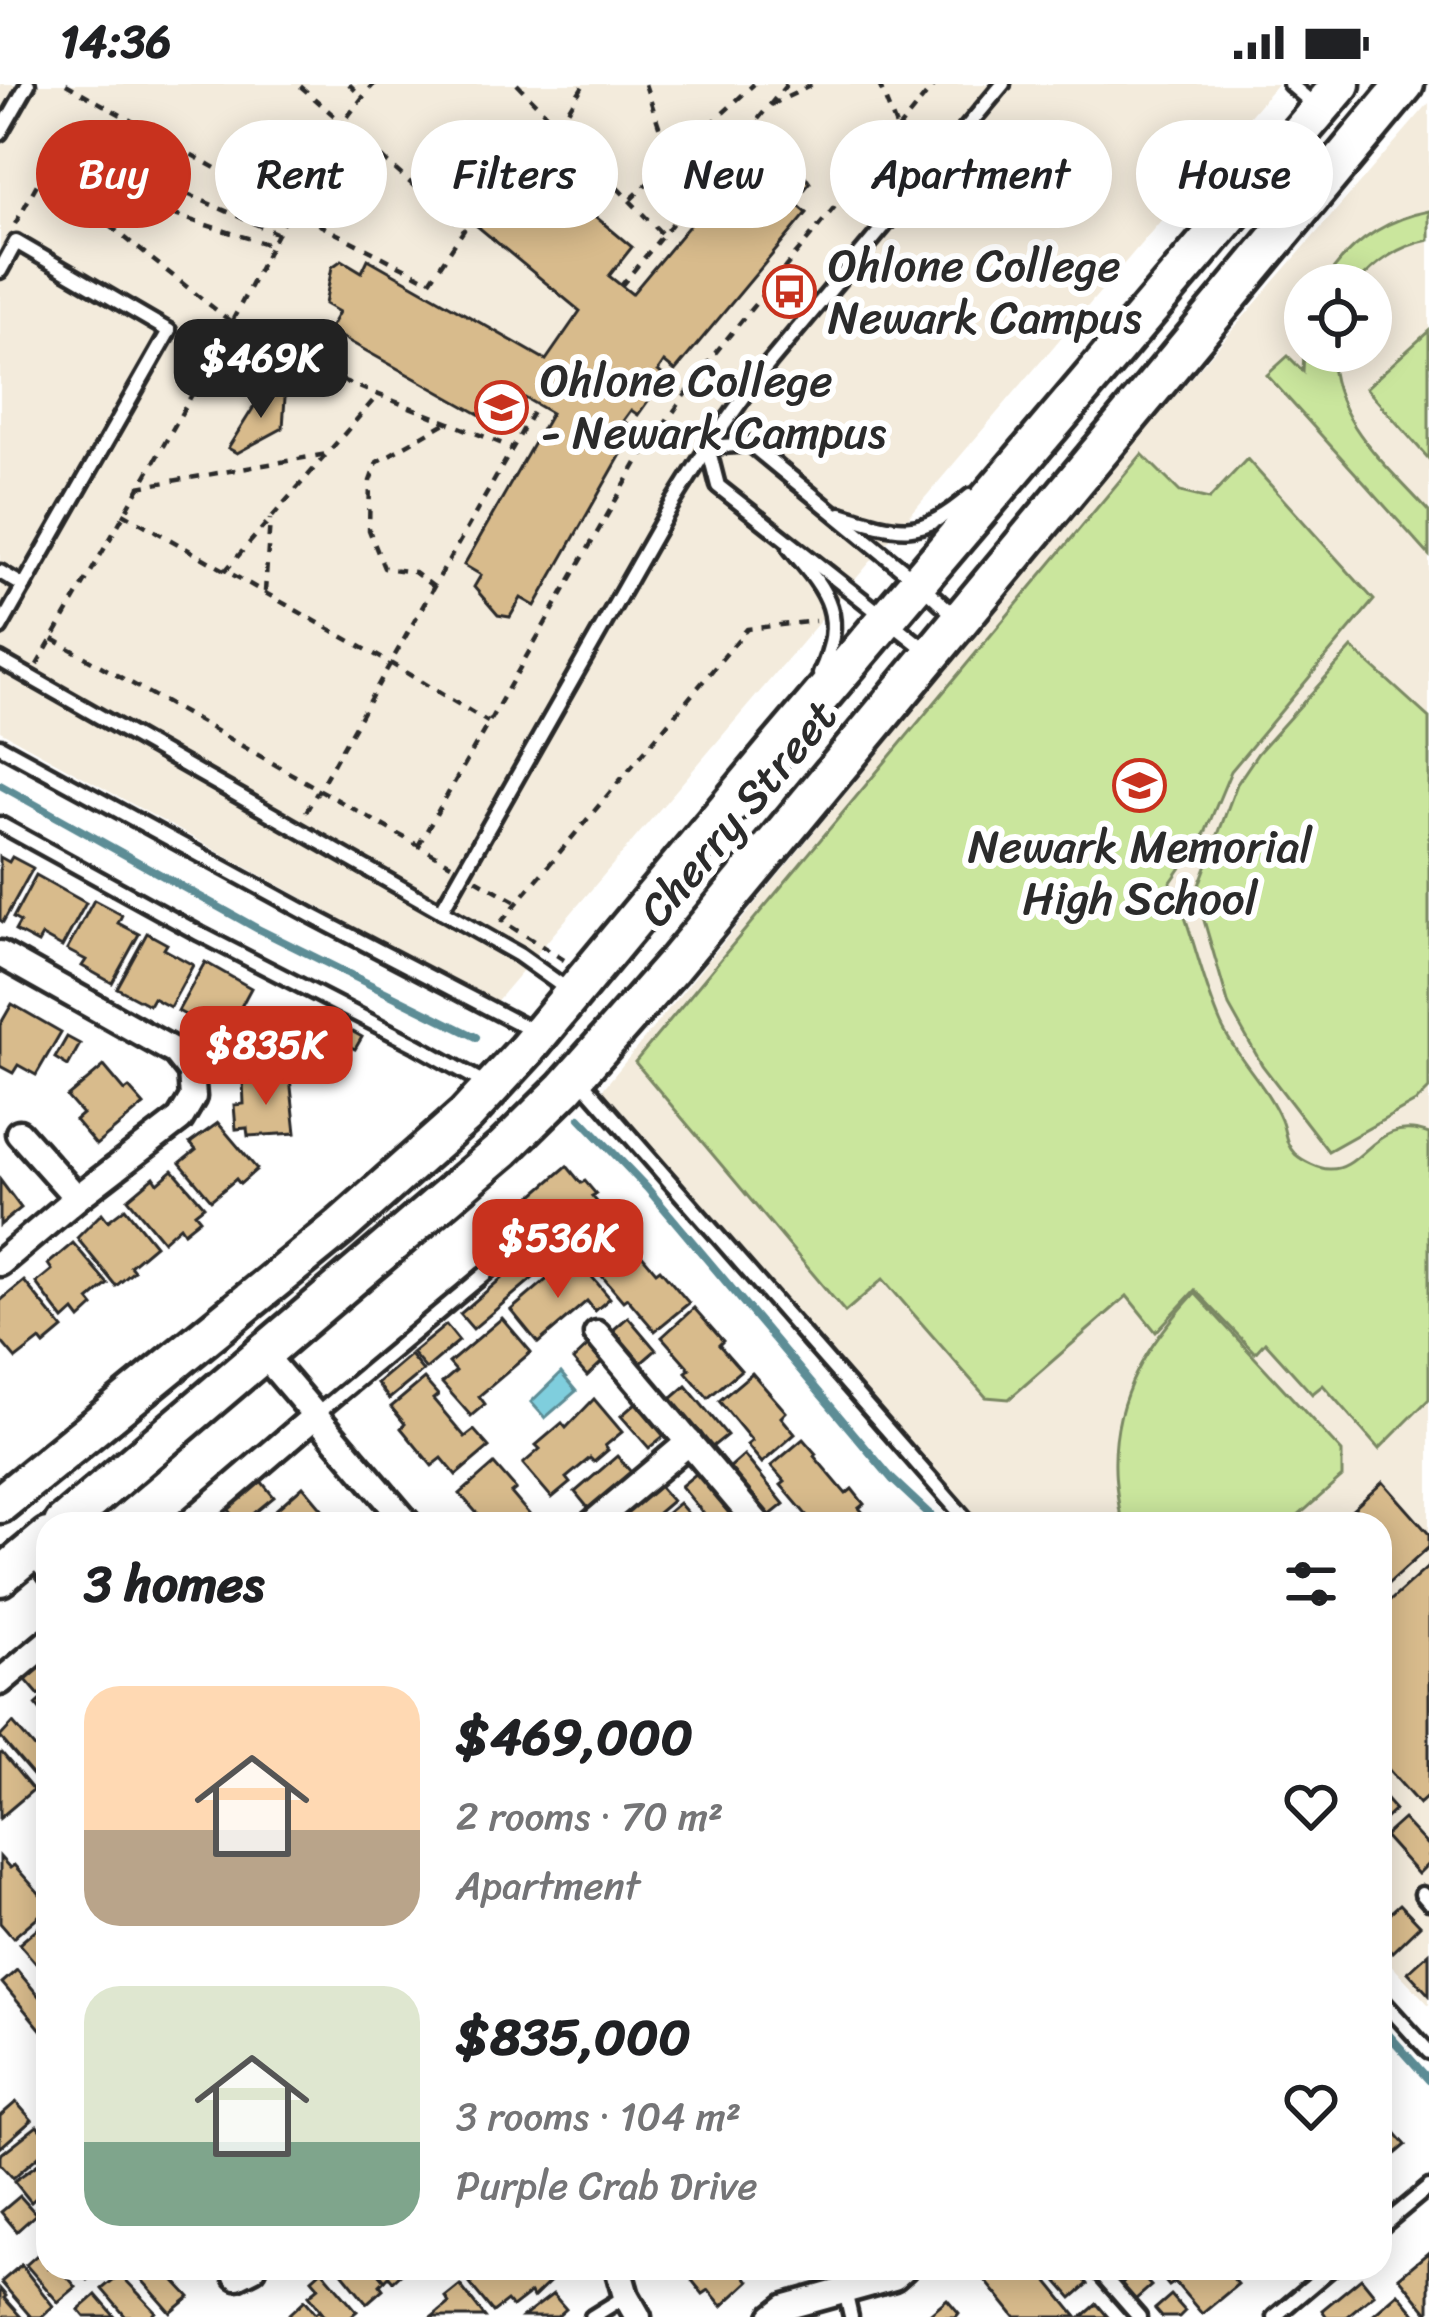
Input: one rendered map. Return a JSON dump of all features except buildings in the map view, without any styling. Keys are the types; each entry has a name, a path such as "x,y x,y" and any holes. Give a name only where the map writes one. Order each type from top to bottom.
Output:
{"main road":[{"name":"Cherry Street","path":"77,1512 503,1149 576,1075 672,967 1405,84"},
{"name":"Cherry Street","path":"0,1504 403,1174 492,1088 540,1034 562,986 777,748 1330,96"},
{"path":"264,1355 286,1304 399,1210 405,1198 403,1174"}],"street":[{"path":"0,954 175,1052 191,1072 193,1097 180,1119 0,1263"},
{"path":"20,1133 77,1198"},
{"path":"598,1334 748,1512"},
{"path":"264,1355 398,1512"},
{"path":"203,1512 316,1415"},
{"path":"606,1512 689,1442"},
{"path":"0,1682 36,1652"},
{"path":"773,2317 786,2307 848,2304 889,2280"}],"lane":[{"path":"0,133 28,84"},
{"path":"441,911 708,447 761,373 1003,84"},
{"path":"1290,84 1330,96"},
{"path":"0,271 16,242 169,331 0,628"},
{"path":"831,511 894,529 929,525 1036,441"},
{"path":"708,447 750,444 960,621"},
{"path":"708,447 718,486 932,654"},
{"path":"774,528 824,588 832,618 827,659 777,748"},
{"path":"0,572 24,586"},
{"path":"0,660 441,911 562,986"},
{"path":"0,746 540,1034"},
{"path":"0,824 492,1088"},
{"path":"576,1075 959,1512"},
{"path":"316,1415 541,1227"},
{"path":"1392,2011 1429,2052"},
{"path":"1392,2218 1429,2187"},
{"path":"1107,2280 1139,2317"},
{"path":"1274,2317 1318,2280"},
{"path":"592,2317 632,2307"}],"path":[{"path":"66,84 215,168"},
{"path":"298,84 338,120"},
{"path":"349,84 364,99"},
{"path":"362,84 368,92"},
{"path":"346,120 374,84"},
{"path":"517,84 551,120"},
{"path":"562,120 584,84"},
{"path":"645,84 657,120"},
{"path":"716,120 754,84"},
{"path":"621,286 787,84"},
{"path":"769,106 814,84"},
{"path":"879,84 893,120"},
{"path":"906,120 935,84"},
{"path":"16,242 13,227 62,139 276,233"},
{"path":"325,228 430,281 464,230 387,163"},
{"path":"231,322 75,198 82,186 270,245"},
{"path":"618,188 663,235"},
{"path":"630,200 642,189"},
{"path":"418,846 637,463 716,352 830,213"},
{"path":"30,677 225,334 278,228"},
{"path":"225,334 513,448"},
{"path":"225,571 378,394"},
{"path":"296,828 537,404"},
{"path":"434,587 413,572 384,568 369,530 370,481 377,462 447,422"},
{"path":"138,487 327,454"},
{"path":"123,513 489,723"},
{"path":"265,593 270,519"},
{"path":"562,986 564,959 502,921 747,629 832,618"},
{"path":"52,639 388,830"}],"shaded area":[{"name":"Ohlone College - Newark Campus","path":"0,84 1277,84 1246,120 1136,120 1136,228 1154,228 494,1004 0,731"},
{"name":"Newark Memorial High School","path":"1429,103 1429,2005 1392,1966 1392,1512 971,1512 598,1095 1105,477 1284,270 1284,372 1392,372 1392,264 1290,264 1321,228 1333,228 1333,214"}],"green space":[{"path":"1429,211 1429,240 1407,246 1378,264 1338,264 1368,236"},
{"path":"1429,331 1429,459 1366,388 1384,372 1392,372 1392,364"},
{"path":"1284,360 1284,372 1334,372 1341,399 1364,440 1429,512 1429,555 1267,375"},
{"path":"1142,454 1180,492 1209,499 1247,459 1374,600 1231,771 1205,833 1171,887 1221,1024 1275,1107 1295,1154 1329,1169 1352,1162 1396,1131 1429,1134 1429,1399 1379,1449 1323,1385 1312,1394 1265,1342 1255,1353 1195,1290 1156,1332 1127,1296 1009,1399 986,1397 883,1279 845,1312 635,1062"},
{"path":"1352,648 1429,718 1429,1089 1417,1101 1328,1151 1262,1065 1229,1006 1196,893 1237,784 1258,753"},
{"path":"1195,1293 1342,1452 1342,1477 1303,1512 1120,1512 1116,1482 1120,1417 1137,1372"}],"water":[{"path":"561,1373 576,1391 545,1418 531,1402"}],"waterway":[{"path":"0,785 258,929 476,1037"},
{"path":"580,1118 647,1188 892,1479 927,1512"},
{"path":"1392,2038 1429,2080"}],"place":[{"name":"Ohlone College Newark Campus","path":"789,292"},
{"name":"Ohlone College - Newark Campus","path":"501,407"},
{"name":"Newark Memorial High School","path":"1140,786"}]}
